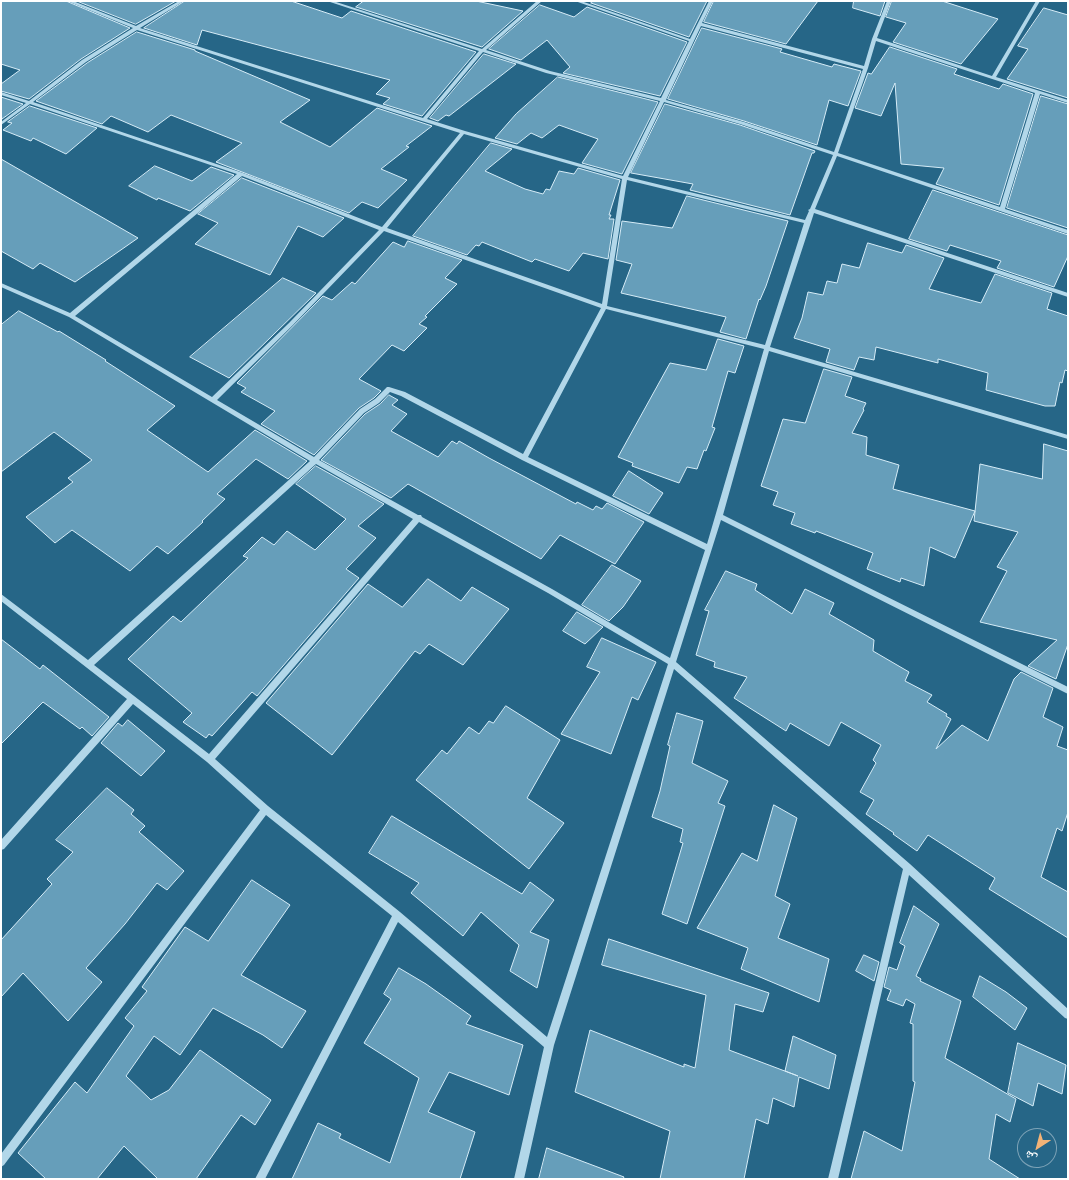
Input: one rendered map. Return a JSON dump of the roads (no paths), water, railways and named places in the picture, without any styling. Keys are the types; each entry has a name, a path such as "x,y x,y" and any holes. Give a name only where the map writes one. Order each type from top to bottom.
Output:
{"street":[{"path":"69,1 136,28 463,132 624,178 807,222"},
{"path":"1,124 84,61 182,1"},
{"path":"329,1 548,72 662,100 742,123 836,153 1068,232"},
{"path":"424,120 482,51 540,1"},
{"path":"577,1 692,41"},
{"path":"524,458 604,306 624,178 711,1"},
{"path":"519,1179 548,1045 719,516 767,348 807,222 836,153 866,68 874,39 889,1"},
{"path":"994,77 1038,1"},
{"path":"700,24 866,68"},
{"path":"874,39 1068,102"},
{"path":"1002,209 1038,92"},
{"path":"1,93 241,174 383,229 604,306 767,348 1068,437"},
{"path":"213,400 291,324 383,229 463,132"},
{"path":"71,316 241,174"},
{"path":"811,210 1068,295"},
{"path":"1,285 71,316 315,461 419,517 550,591 672,663 907,867 1068,1016"},
{"path":"88,665 315,461 362,412 377,401 389,389 403,394 524,458 708,548"},
{"path":"719,516 1068,691"},
{"path":"210,760 419,517"},
{"path":"1,597 210,760 265,809 397,914 548,1045"},
{"path":"1,846 132,699"},
{"path":"1,1162 265,809"},
{"path":"833,1179 907,867"},
{"path":"260,1179 397,914"}]}
